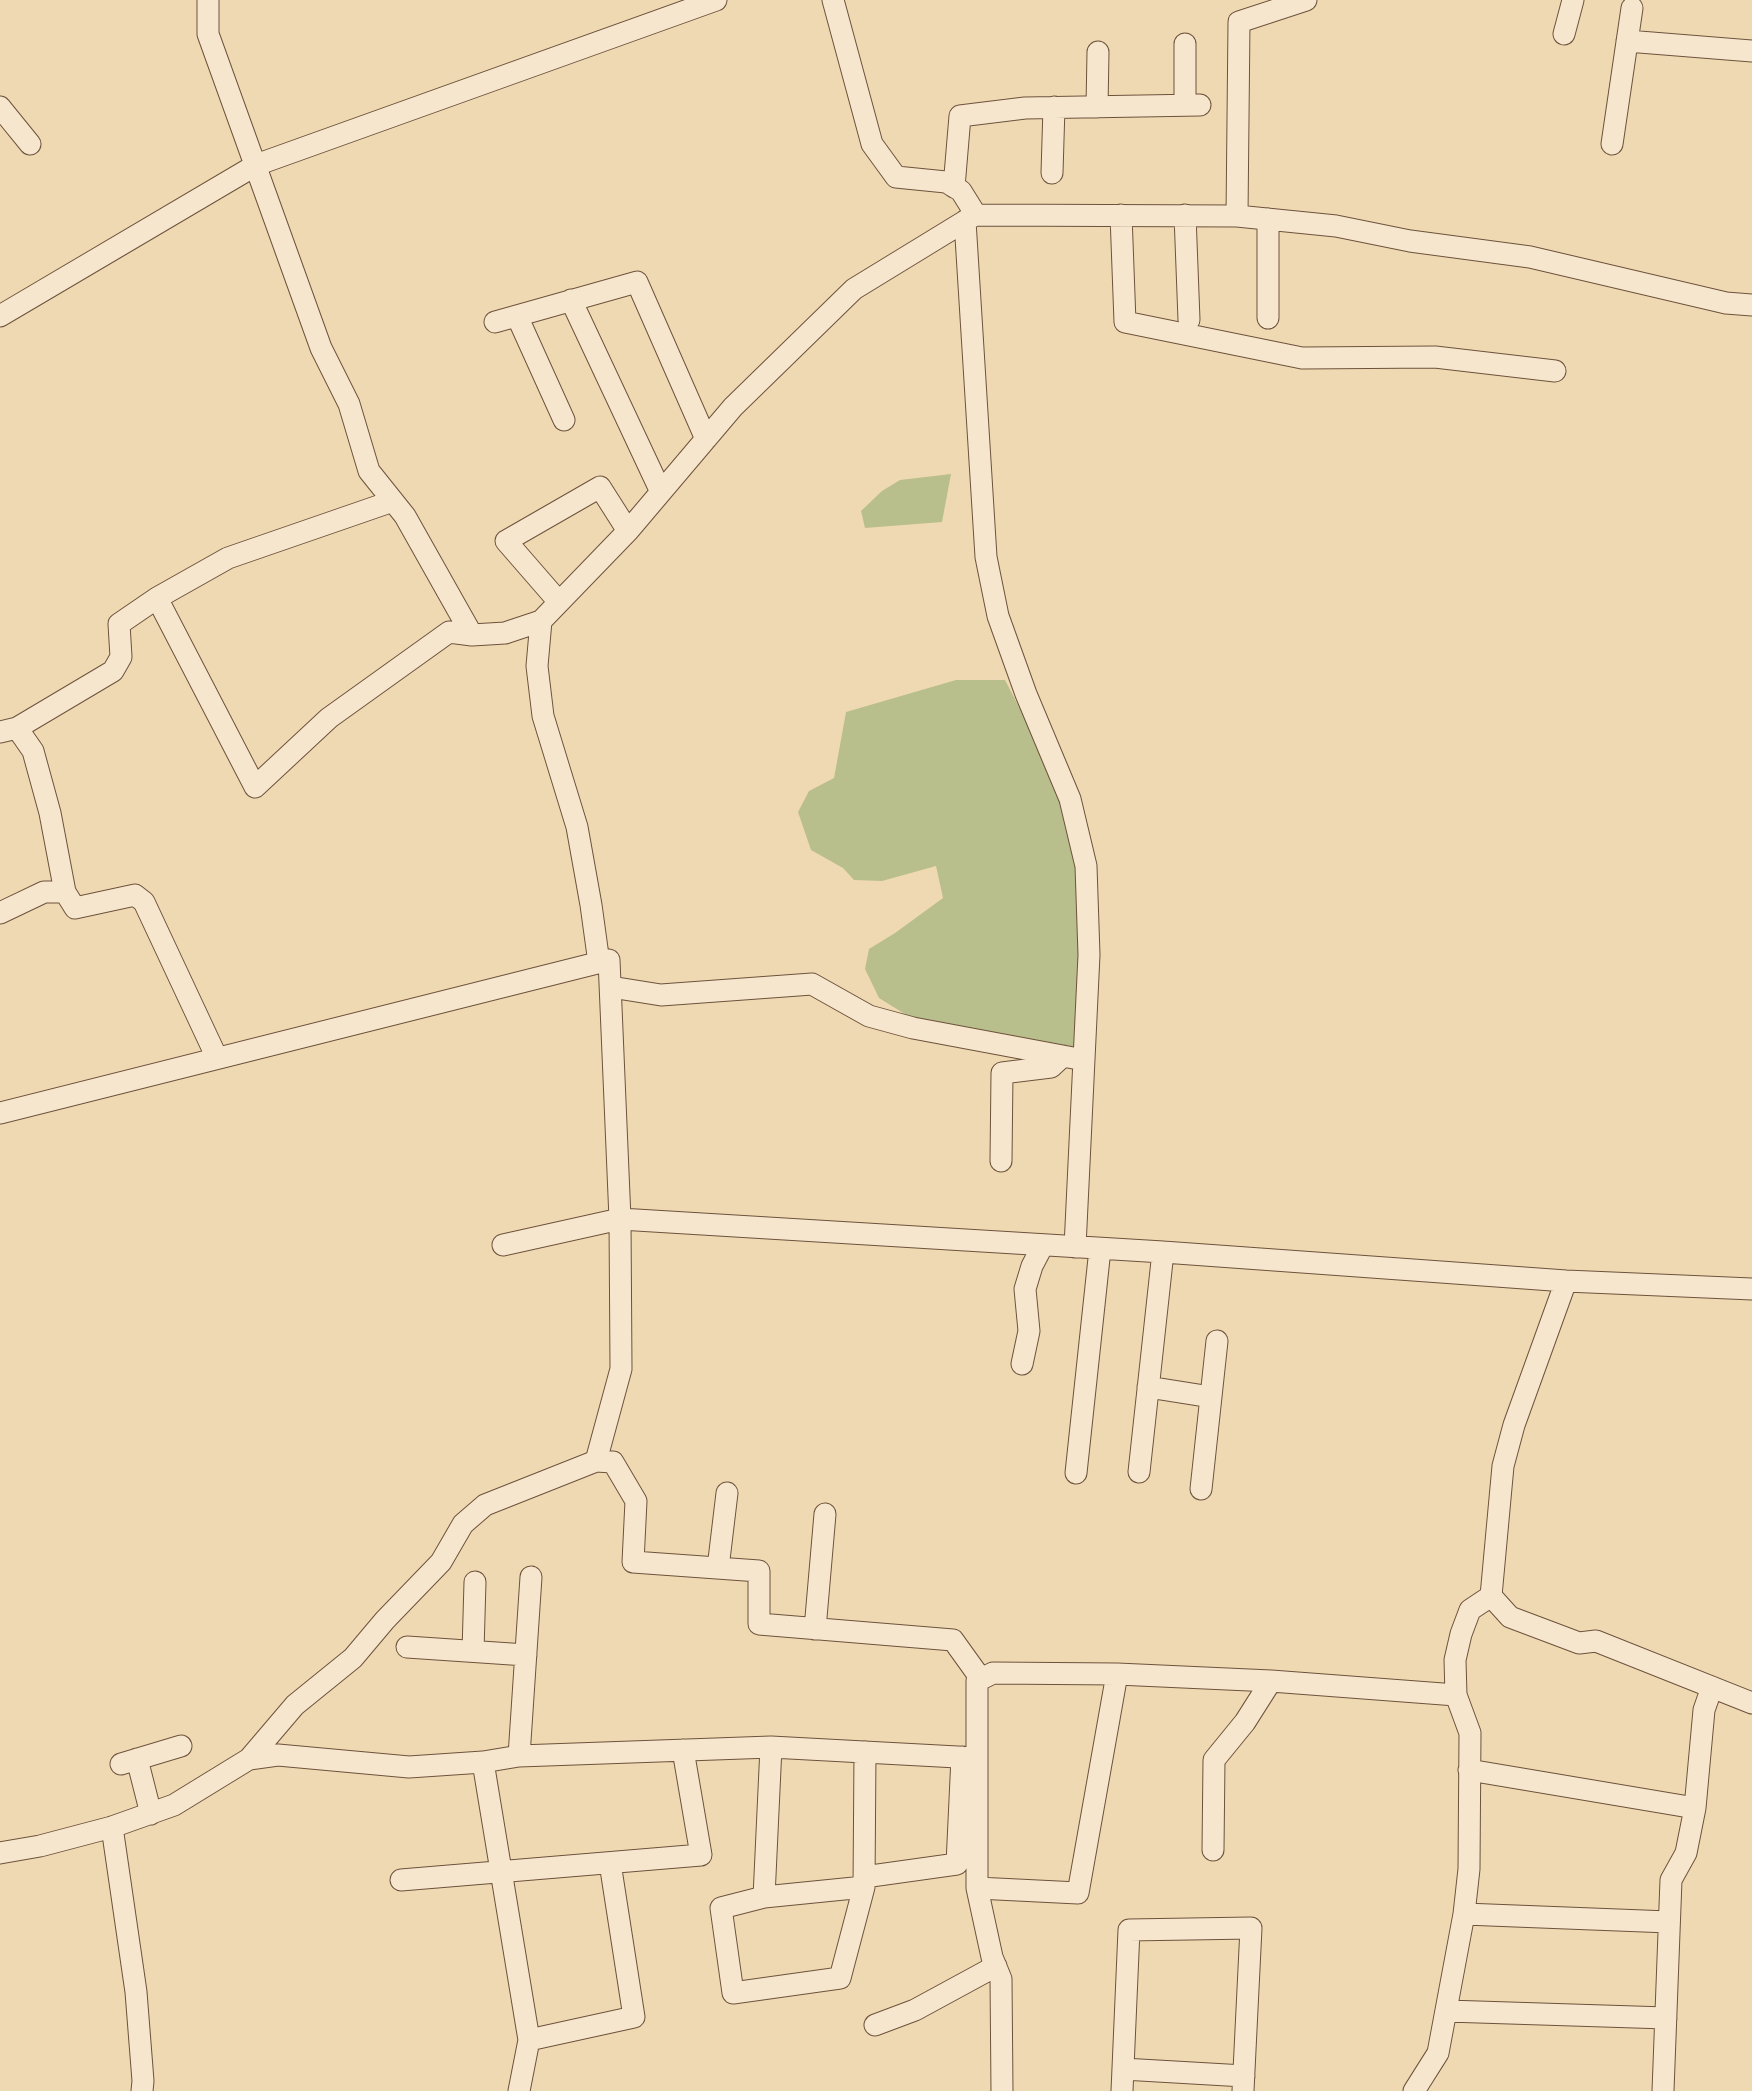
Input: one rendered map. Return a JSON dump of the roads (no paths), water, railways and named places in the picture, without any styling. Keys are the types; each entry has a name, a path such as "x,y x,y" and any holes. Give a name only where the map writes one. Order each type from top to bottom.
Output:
{"street":[{"path":"208,0 208,34 321,348 349,404 369,471 405,516 472,635"},
{"path":"0,316 256,165 716,0"},
{"path":"832,0 872,144 896,177 946,182 961,191 971,218 986,557 998,616 1026,694 1070,799 1086,867 1089,955 1075,1247"},
{"path":"1237,216 1239,22 1306,0"},
{"path":"1564,34 1573,0"},
{"path":"1612,144 1632,8"},
{"path":"1627,40 1752,51"},
{"path":"954,187 960,116 1025,108 1193,105 1185,44"},
{"path":"1097,106 1098,52"},
{"path":"0,107 30,144"},
{"path":"1052,173 1054,107"},
{"path":"157,598 255,787 328,718 450,632 472,635 505,633 541,621 628,531 733,407 854,289 971,218 1121,215 1237,216 1336,226 1410,241 1530,257 1726,303 1752,305"},
{"path":"1121,215 1125,322 1302,358 1435,357 1555,371"},
{"path":"1185,215 1188,320"},
{"path":"1268,219 1268,318"},
{"path":"495,322 637,282 706,439"},
{"path":"571,300 661,492"},
{"path":"517,316 564,420"},
{"path":"559,602 506,541 600,487 628,531"},
{"path":"216,1058 144,902 135,895 75,908 65,892 50,813 33,751 9,730 113,671 121,657 119,624 157,598 228,558 393,501"},
{"path":"541,621 537,666 543,716 577,827 599,963"},
{"path":"0,913 44,892 65,892"},
{"path":"0,1113 609,960 620,1220 621,1369 596,1461"},
{"path":"611,987 661,994 812,984 869,1016 913,1028 1084,1060"},
{"path":"1001,1161 1002,1073 1051,1067 1062,1056"},
{"path":"503,1245 620,1220 1163,1252 1566,1281 1752,1289"},
{"path":"1022,1364 1029,1331 1025,1289 1032,1266 1043,1245"},
{"path":"1076,1473 1100,1249"},
{"path":"1138,1472 1163,1252"},
{"path":"1566,1281 1514,1425 1503,1466 1491,1596 1510,1617 1579,1643 1596,1641 1752,1703"},
{"path":"1200,1489 1218,1341"},
{"path":"1148,1387 1211,1397"},
{"path":"0,1853 40,1846 112,1827 174,1805 249,1759 295,1705 353,1658 441,1562 463,1524 484,1505 596,1461 613,1462 636,1501 633,1562 759,1571 759,1624 953,1640 981,1679"},
{"path":"718,1568 727,1492"},
{"path":"815,1629 825,1514"},
{"path":"519,1756 531,1577"},
{"path":"473,1651 475,1582"},
{"path":"1413,2091 1438,2053 1464,1914 1469,1869 1470,1733 1456,1695 1455,1660 1470,1610 1491,1596"},
{"path":"407,1647 526,1655"},
{"path":"865,1752 864,1882 840,1978 733,1993 721,1908 764,1897 864,1882 957,1864 977,1681 993,1673 1116,1674 1271,1681 1456,1695"},
{"path":"977,1888 1078,1893 1116,1674"},
{"path":"1213,1850 1214,1760 1245,1722 1271,1681"},
{"path":"1663,2091 1671,1880 1686,1853 1695,1808 1704,1710 1712,1687"},
{"path":"150,1814 129,1761 181,1746"},
{"path":"249,1759 278,1755 409,1767 483,1762 519,1756 771,1747 969,1758"},
{"path":"764,1897 771,1747"},
{"path":"401,1880 701,1855 683,1750"},
{"path":"969,1758 977,1888 992,1957 1001,1979 1002,2091"},
{"path":"483,1762 529,2040 519,2091"},
{"path":"1469,1770 1695,1808"},
{"path":"112,1827 136,1992 142,2091"},
{"path":"529,2040 634,2018 610,1863"},
{"path":"1464,1914 1669,1922"},
{"path":"1122,2091 1129,1930 1251,1928 1244,2083 1123,2069"},
{"path":"874,2025 915,2010 996,1966"},
{"path":"1447,2011 1666,2018"}]}
